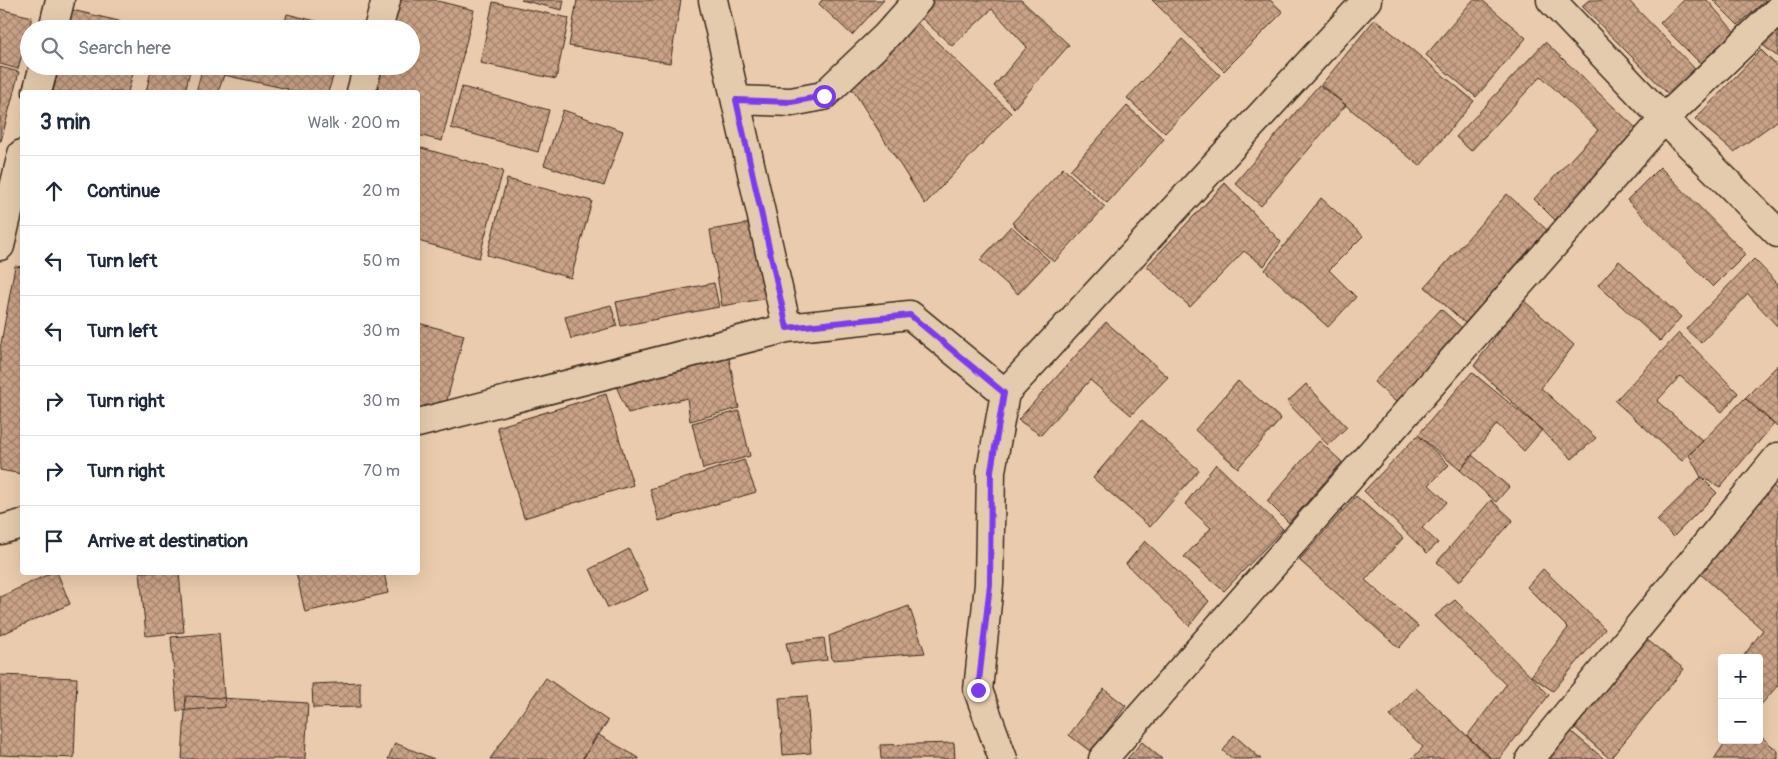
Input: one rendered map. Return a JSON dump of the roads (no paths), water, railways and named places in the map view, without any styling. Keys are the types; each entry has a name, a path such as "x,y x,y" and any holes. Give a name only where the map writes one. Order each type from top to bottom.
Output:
{"street":[{"path":"55,20 60,0"},
{"path":"380,20 386,0"},
{"path":"713,0 787,328"},
{"path":"736,100 791,102 824,96 885,37 918,0"},
{"path":"1003,759 978,690 990,584 991,471 1004,393 1366,0"},
{"path":"1551,0 1664,119 1778,232"},
{"path":"1103,759 1664,119 1778,10"},
{"path":"38,90 42,75"},
{"path":"362,90 366,75"},
{"path":"0,246 20,162"},
{"path":"420,422 787,328 910,315 1004,393"},
{"path":"1530,759 1778,457"},
{"path":"0,530 20,525"}]}
